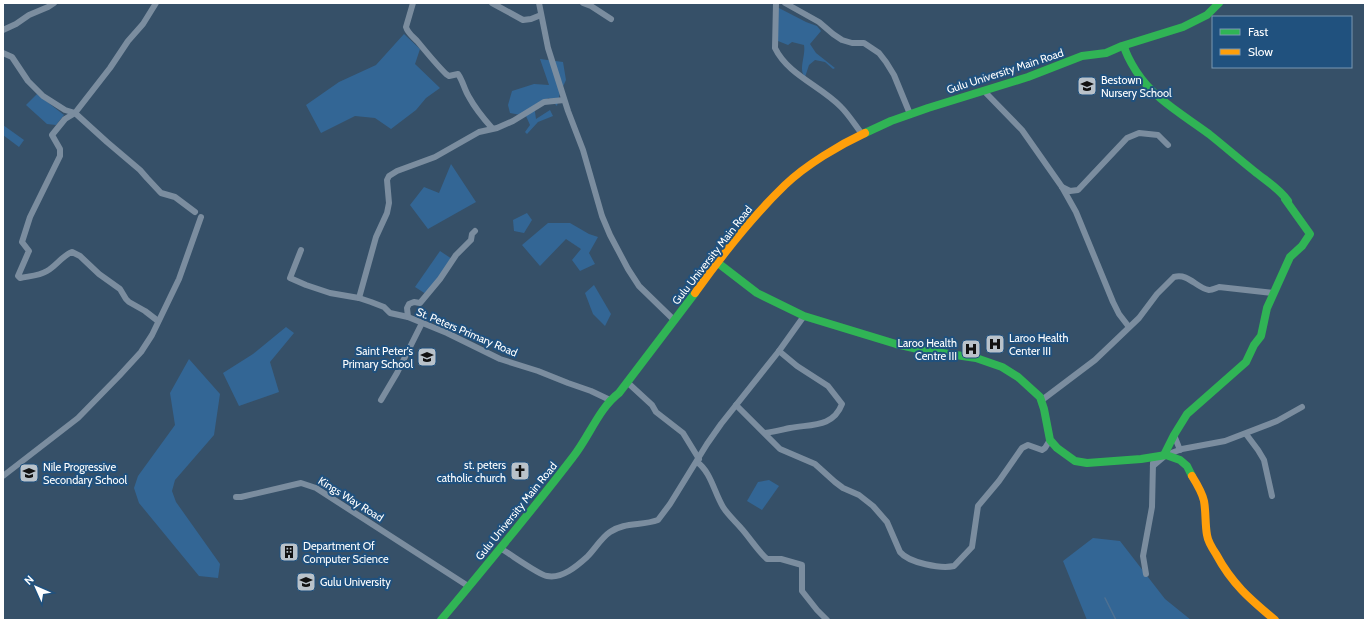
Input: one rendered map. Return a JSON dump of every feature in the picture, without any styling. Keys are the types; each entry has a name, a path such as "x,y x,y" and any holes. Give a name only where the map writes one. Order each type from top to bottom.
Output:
{"street":[{"path":"3,30 54,3"},
{"path":"156,3 143,24 128,41 110,68 75,113 65,119 52,135 60,150 60,156 30,217 22,242 29,251 18,276 20,278 47,272 62,258 72,252 80,256 99,274 120,289 129,302 145,311 158,321"},
{"path":"413,3 406,27 407,31 448,76 458,74 465,85 464,88 469,98 492,128"},
{"path":"492,3 523,20 541,15"},
{"path":"538,3 548,48 564,100 583,150 602,216 610,235 639,286 674,320"},
{"path":"583,3 592,5 611,19"},
{"path":"776,3 775,48 778,54 788,66 842,107 862,134"},
{"path":"785,3 809,18 819,22 842,40 852,43 864,42 879,53 894,76 910,114"},
{"name":"Gulu University Main Road","path":"444,619 468,586 534,508 580,448 610,400 619,393 737,237 786,184 818,159 862,134 910,114 1028,77 1058,64 1082,56 1106,53 1182,26 1207,15 1220,3"},
{"path":"1124,46 1127,58 1132,63 1139,77 1151,92 1177,113 1230,150 1255,172 1281,191 1300,222 1310,233 1304,243 1290,258 1267,308 1261,336 1254,345 1246,362 1187,414 1174,435 1165,455 1153,466"},
{"path":"3,53 12,57 28,80 43,96 65,110 75,113 140,170 161,193 174,197 195,212"},
{"path":"984,90 1022,130 1062,187 1076,212 1113,302 1119,314 1129,327"},
{"path":"359,298 376,237 387,213 389,203 388,178 397,171 435,157 479,132 497,128 514,121 544,102 564,100"},
{"path":"1062,187 1070,191 1078,190 1126,138 1131,136 1139,133 1158,135 1168,145"},
{"path":"3,476 78,418 141,352 152,335 179,279 202,217"},
{"path":"408,317 408,304 414,302 420,303 440,279 456,255 471,240 472,234 475,231"},
{"name":"St. Peters Primary Road","path":"300,250 290,278 310,286 359,298 384,307 390,313 408,317 447,333 500,359 538,371 591,391 610,400"},
{"path":"718,263 758,293 804,316 896,344 922,350 976,358 1002,367 1018,376 1038,394 1042,400 1050,440 1068,457 1082,463 1140,460 1226,441 1276,421 1302,407"},
{"path":"1042,400 1095,360 1144,312 1156,294 1170,279 1177,276 1184,276 1203,288 1210,290 1219,287 1273,293"},
{"path":"500,548 548,577 561,574 578,566 604,538 615,529 658,520 670,504 707,444 779,351 804,316"},
{"path":"381,400 397,373 422,323"},
{"path":"765,432 823,424 836,413 842,404 828,386 797,366 779,351"},
{"path":"627,382 652,405 656,412 683,433 698,460 705,469 727,513 742,529 758,550 767,559 781,559 802,565 802,591 827,620"},
{"path":"736,405 765,432 780,449 815,464 835,482 859,495 873,506 887,522 903,556 935,566 954,566 972,548 978,506 1003,476 1022,448 1028,445 1042,450 1050,440"},
{"path":"1246,434 1264,460 1272,496"},
{"path":"1174,435 1180,450"},
{"path":"1165,455 1180,460 1187,466 1200,490 1204,502 1207,535 1209,542 1220,562 1239,589 1275,620"},
{"path":"1146,574 1143,556 1152,507 1153,457"},
{"name":"Kings Way Road","path":"236,497 297,483 308,484 468,586"}],"shaded area":[{"path":"777,7 817,26 821,31 810,44 816,53 835,68 833,69 825,62 815,60 809,65 805,77 802,70 804,45 792,42 788,45 778,41"},
{"path":"404,34 420,49 415,64 440,88 426,98 416,110 391,129 375,118 355,116 321,133 306,105 339,82 376,65"},
{"path":"540,59 563,62 566,80 560,93 557,106 549,98 534,105 536,119 550,110 553,116 538,122 527,134 525,132 530,125 526,116 510,113 508,105 512,91 534,84 549,85"},
{"path":"37,94 64,115 56,125 47,124 26,105"},
{"path":"3,125 24,140 19,147 3,135"},
{"path":"451,164 476,202 428,229 410,205 424,187 439,193"},
{"path":"527,213 532,220 524,233 514,231 513,220"},
{"path":"548,223 570,223 589,234 598,237 589,253 595,264 580,271 572,260 581,249 566,239 540,266 522,245"},
{"path":"440,251 455,261 429,296 415,287"},
{"path":"594,285 611,314 605,326 593,314 585,293"},
{"path":"286,327 294,333 270,362 279,392 239,406 223,373 253,354"},
{"path":"189,359 220,394 214,435 175,480 172,491 176,502 220,564 218,578 199,576 139,503 134,488 138,476 175,425 170,393"},
{"path":"769,480 779,486 762,510 747,501 758,482"},
{"path":"1093,538 1120,541 1165,599 1191,620 1087,620 1063,561"}],"waterway":[{"path":"1105,598 1116,620"}],"traffic: fast":[{"path":"865,133 891,121 1028,77 1082,56 1106,53 1122,46 1183,27 1207,15 1219,3"},
{"path":"1124,46 1127,56 1134,68 1151,90 1169,106 1209,134 1276,188 1288,201 1285,199 1310,234 1302,246 1290,257 1267,308 1261,336 1254,345 1246,362 1187,414 1164,455"},
{"path":"718,263 757,293 804,316 896,344 922,350 976,358 1002,367 1018,377 1040,397 1050,440 1057,448 1075,461 1087,463 1141,459 1166,455 1180,460 1187,466 1192,476"},
{"path":"441,620 557,478 579,449 600,415 612,399 619,393 695,293"}],"traffic: slow":[{"path":"695,293 738,237 785,185 823,156 844,143 865,133"},
{"path":"1192,476 1199,488 1205,505 1208,540 1222,565 1235,583 1275,620"}],"place":[{"name":"Bestown Nursery School","path":"1087,86"},
{"name":"Laroo Health Center III","path":"995,344"},
{"name":"Laroo Health Centre III","path":"971,349"},
{"name":"Saint Peter's Primary School","path":"427,357"},
{"name":"st. peters catholic church","path":"520,471"},
{"name":"Nile Progressive Secondary School","path":"29,473"},
{"name":"Department Of Computer Science","path":"289,552"},
{"name":"Gulu University","path":"306,582"}]}
